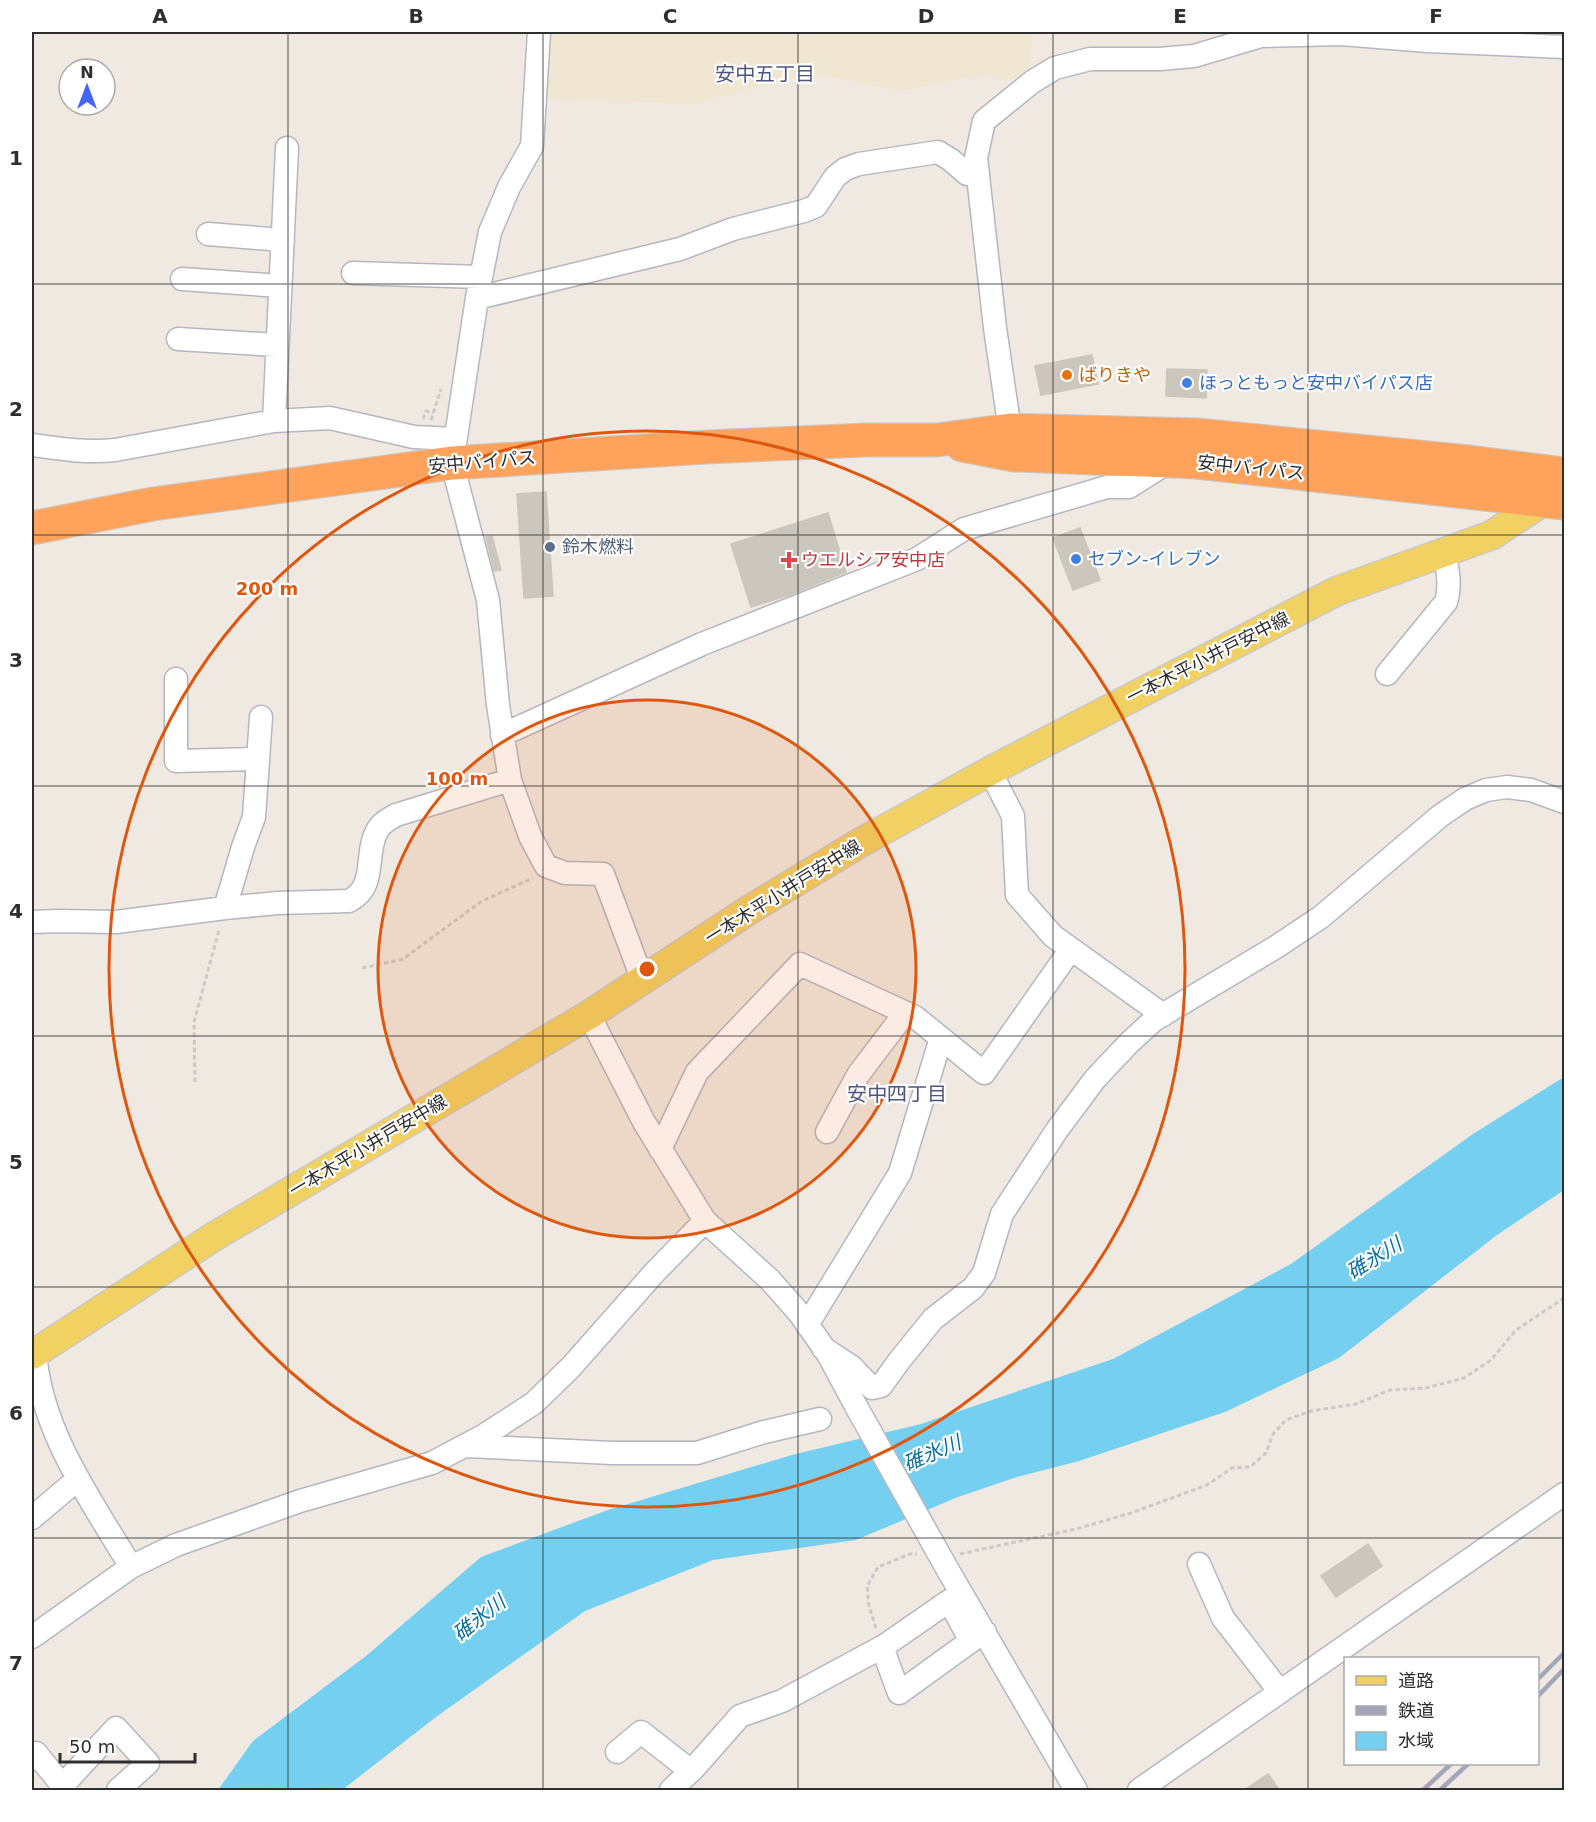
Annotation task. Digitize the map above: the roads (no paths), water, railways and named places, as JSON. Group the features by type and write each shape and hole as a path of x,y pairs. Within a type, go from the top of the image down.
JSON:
{"highway":[{"name":"安中バイパス","path":"32,528 153,504 453,451 707,447 866,440 1012,442 1197,435 1476,463 1560,491"},
{"name":"安中バイパス","path":"1012,442 1170,461 1560,491"}],"main road":[{"name":"一本木平小井戸安中線","path":"33,1344 590,1015 749,910 858,844 990,771 1337,591 1492,535 1560,491"}],"street":[{"path":"539,32 532,146 509,187 490,232 453,451 488,600 502,735 510,780 530,836 546,866 565,873 603,874 643,981"},
{"path":"1012,442 995,328 976,158 984,121 1032,82 1054,68 1090,59 1160,59 1194,56 1261,36 1341,34 1559,42"},
{"path":"273,421 287,148"},
{"path":"353,273 479,288 680,249 733,229 804,211 816,206 835,177 859,164 938,152 967,174 978,174"},
{"path":"208,234 283,240"},
{"path":"182,279 280,286"},
{"path":"178,339 277,345"},
{"path":"32,445 79,452 115,450 273,421 330,418 414,437 453,451"},
{"path":"502,735 702,644 917,559 964,529 1107,488 1129,487 1170,461"},
{"path":"1387,674 1446,602 1449,592 1444,553"},
{"path":"176,679 176,761 258,759"},
{"path":"225,908 254,817 261,717"},
{"path":"990,771 1013,816 1017,895 1053,936 1163,1015"},
{"path":"32,922 117,922 278,903 349,901 358,896 363,888 377,831 385,821 396,815 510,780"},
{"path":"823,1348 852,1367 872,1388 881,1386 933,1319 973,1288 984,1273 1002,1214 1057,1130 1095,1079 1154,1020 1276,947 1321,917 1440,816 1466,800 1486,790 1506,787 1531,790 1564,802"},
{"path":"660,1149 697,1072 800,964 915,1017 984,1073 1071,949"},
{"path":"827,1132 858,1075 906,1013"},
{"path":"590,1015 644,1122 705,1221 770,1280 823,1348 950,1563 978,1636"},
{"path":"807,1325 900,1173 941,1038"},
{"path":"32,1637 131,1567 176,1545 300,1501 432,1463 466,1446 534,1403 571,1367 648,1280 705,1221"},
{"path":"33,1344 37,1374 50,1421 78,1479 131,1567"},
{"path":"466,1446 612,1453 696,1453 764,1432 820,1419"},
{"path":"32,1518 78,1479"},
{"path":"1138,1791 1564,1494"},
{"path":"1199,1564 1223,1617 1280,1692"},
{"path":"671,1791 740,1716 782,1701 883,1646 949,1601 978,1636 1076,1791"},
{"path":"883,1646 899,1693 978,1636"},
{"path":"32,1760 36,1753 64,1788 116,1728 148,1763 118,1791"},
{"path":"617,1752 641,1732 691,1771"}],"water":[{"name":"碓氷川","path":"1564,1077 1564,1190 1497,1235 1339,1358 1225,1412 1079,1461 1017,1477 958,1497 856,1540 713,1560 585,1611 436,1717 342,1790 218,1790 253,1741 366,1656 481,1557 608,1510 792,1455 921,1424 1113,1359 1291,1264 1473,1134"}],"railway":[{"path":"1539,1678 1564,1653"},
{"path":"1539,1695 1564,1669"},
{"path":"1423,1790 1450,1765"},
{"path":"1440,1790 1467,1765"}],"place":[{"name":"ばりきや","path":"1067,375"},
{"name":"ほっともっと安中バイパス店","path":"1187,383"},
{"name":"鈴木燃料","path":"550,547"},
{"name":"セブン-イレブン","path":"1076,559"},
{"name":"ウエルシア安中店","path":"789,560"}],"district":[{"name":"安中五丁目","path":"765,74"},
{"name":"安中四丁目","path":"897,1094"}]}
